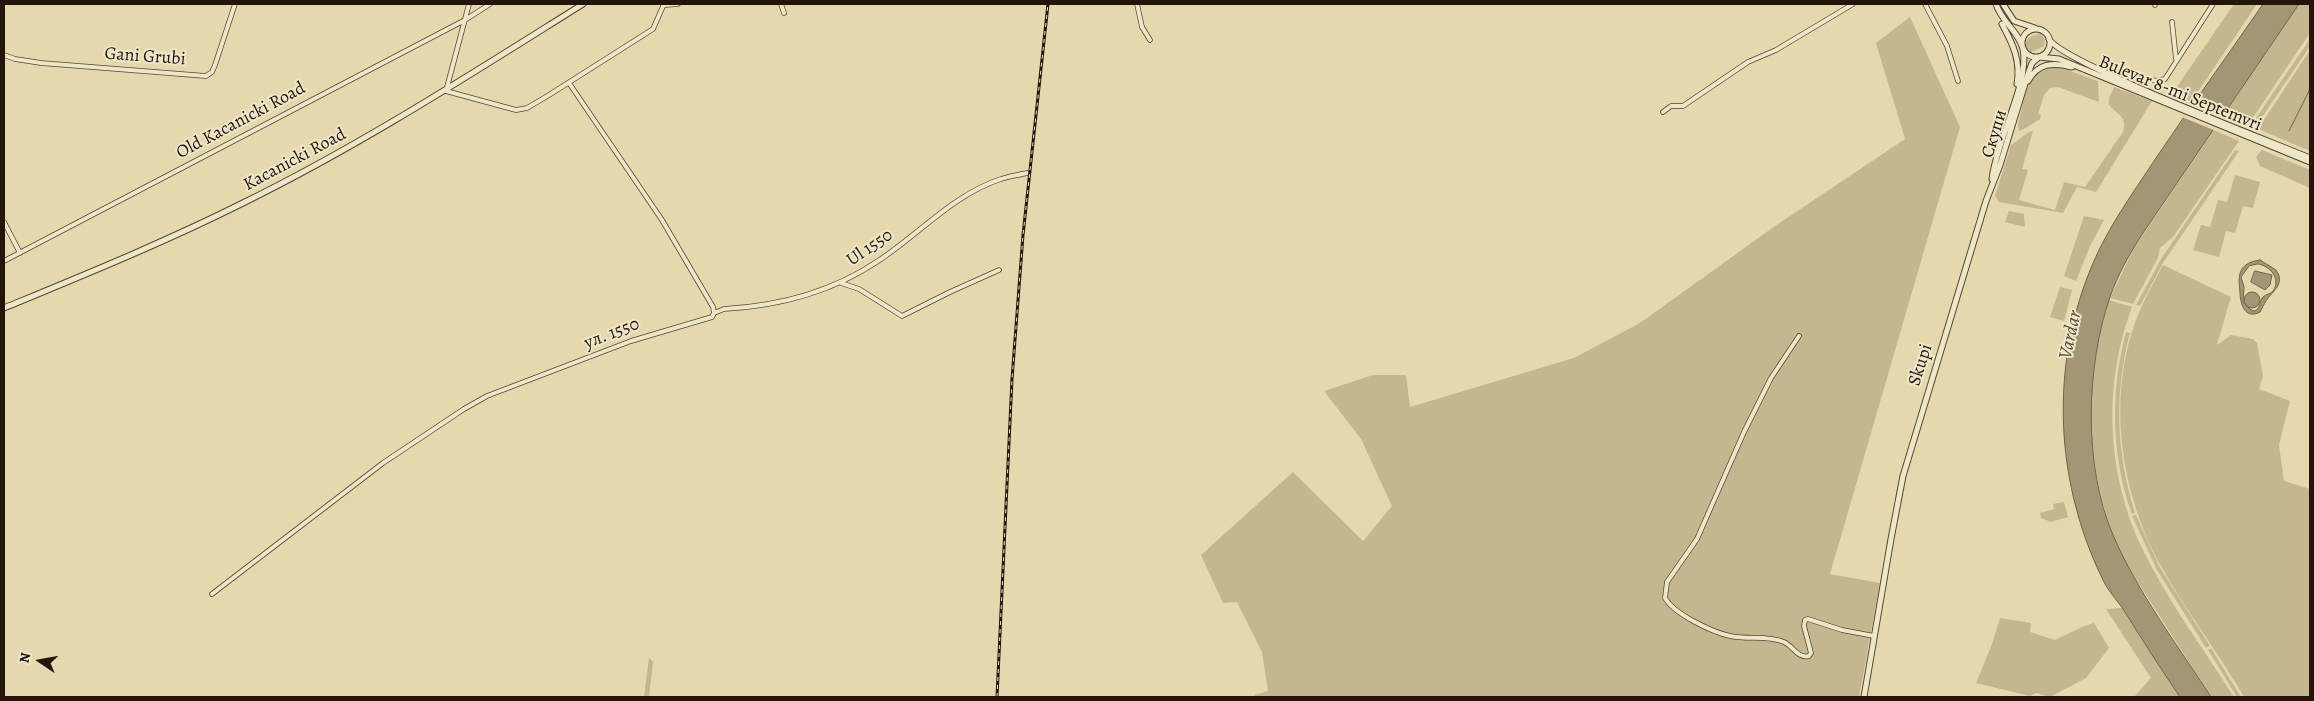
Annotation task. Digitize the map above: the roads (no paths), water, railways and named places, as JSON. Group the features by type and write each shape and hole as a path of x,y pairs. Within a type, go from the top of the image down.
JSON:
{"street":[{"name":"Gani Grubi","path":"4,56 40,63 206,76 216,66 235,4"},
{"path":"469,4 446,91 516,110 522,110 569,82 653,28 664,5 678,4"},
{"name":"Old Kacanicki Road","path":"4,261 465,20 490,4"},
{"name":"Kacanicki Road","path":"4,308 118,261 244,203 353,145 446,91 583,4"},
{"path":"781,4 784,13"},
{"path":"1137,4 1142,27 1150,40"},
{"path":"1663,112 1671,106 1683,106 1748,62 1776,50 1853,4"},
{"path":"1925,4 1947,46 1958,81"},
{"path":"2003,4 2014,22 2044,31 2049,39 2048,49 2030,66 2022,93"},
{"path":"2124,81 2126,75 2161,81 2165,79 2176,59 2213,4"},
{"path":"1997,7 2027,55 2039,56"},
{"path":"1997,7 2018,58 2018,75 2013,104"},
{"path":"2172,22 2176,59"},
{"path":"2022,46 2025,34 2036,29"},
{"name":"Bulevar 8-mi Septemvri","path":"2049,39 2060,50 2158,97"},
{"name":"Skupi","path":"1864,697 1903,476 1992,182 1997,153 2024,69 2022,46"},
{"name":"Bulevar 8-mi Septemvri","path":"2039,56 2055,58 2310,158"},
{"path":"2022,93 2033,73 2042,66 2056,64 2084,70"},
{"path":"569,82 662,220 714,313"},
{"name":"Скупи","path":"1992,182 1997,172 2022,93"},
{"name":"Bulevar 8-mi Septemvri","path":"2250,135 2310,162"},
{"name":"Ul 1550","path":"714,313 724,309 802,297 841,283 877,262 973,192 1001,179 1027,174"},
{"path":"4,222 20,253"},
{"path":"841,283 859,289 902,316 1000,270"},
{"name":"ул. 1550","path":"212,594 383,463 464,408 487,396 631,340 706,320 712,317 714,313"},
{"path":"1799,336 1771,378 1697,539 1667,582 1665,598 1676,611 1714,631 1730,636 1773,639 1792,646 1799,655 1805,657 1811,653 1804,626 1805,620 1808,619 1842,630 1874,636"}],"waterway":[{"path":"2289,131 2310,89"}],"railway":[{"path":"997,697 1012,379 1023,235 1048,4"}],"water label":[{"name":"Vardar","path":"2071,335"}]}
